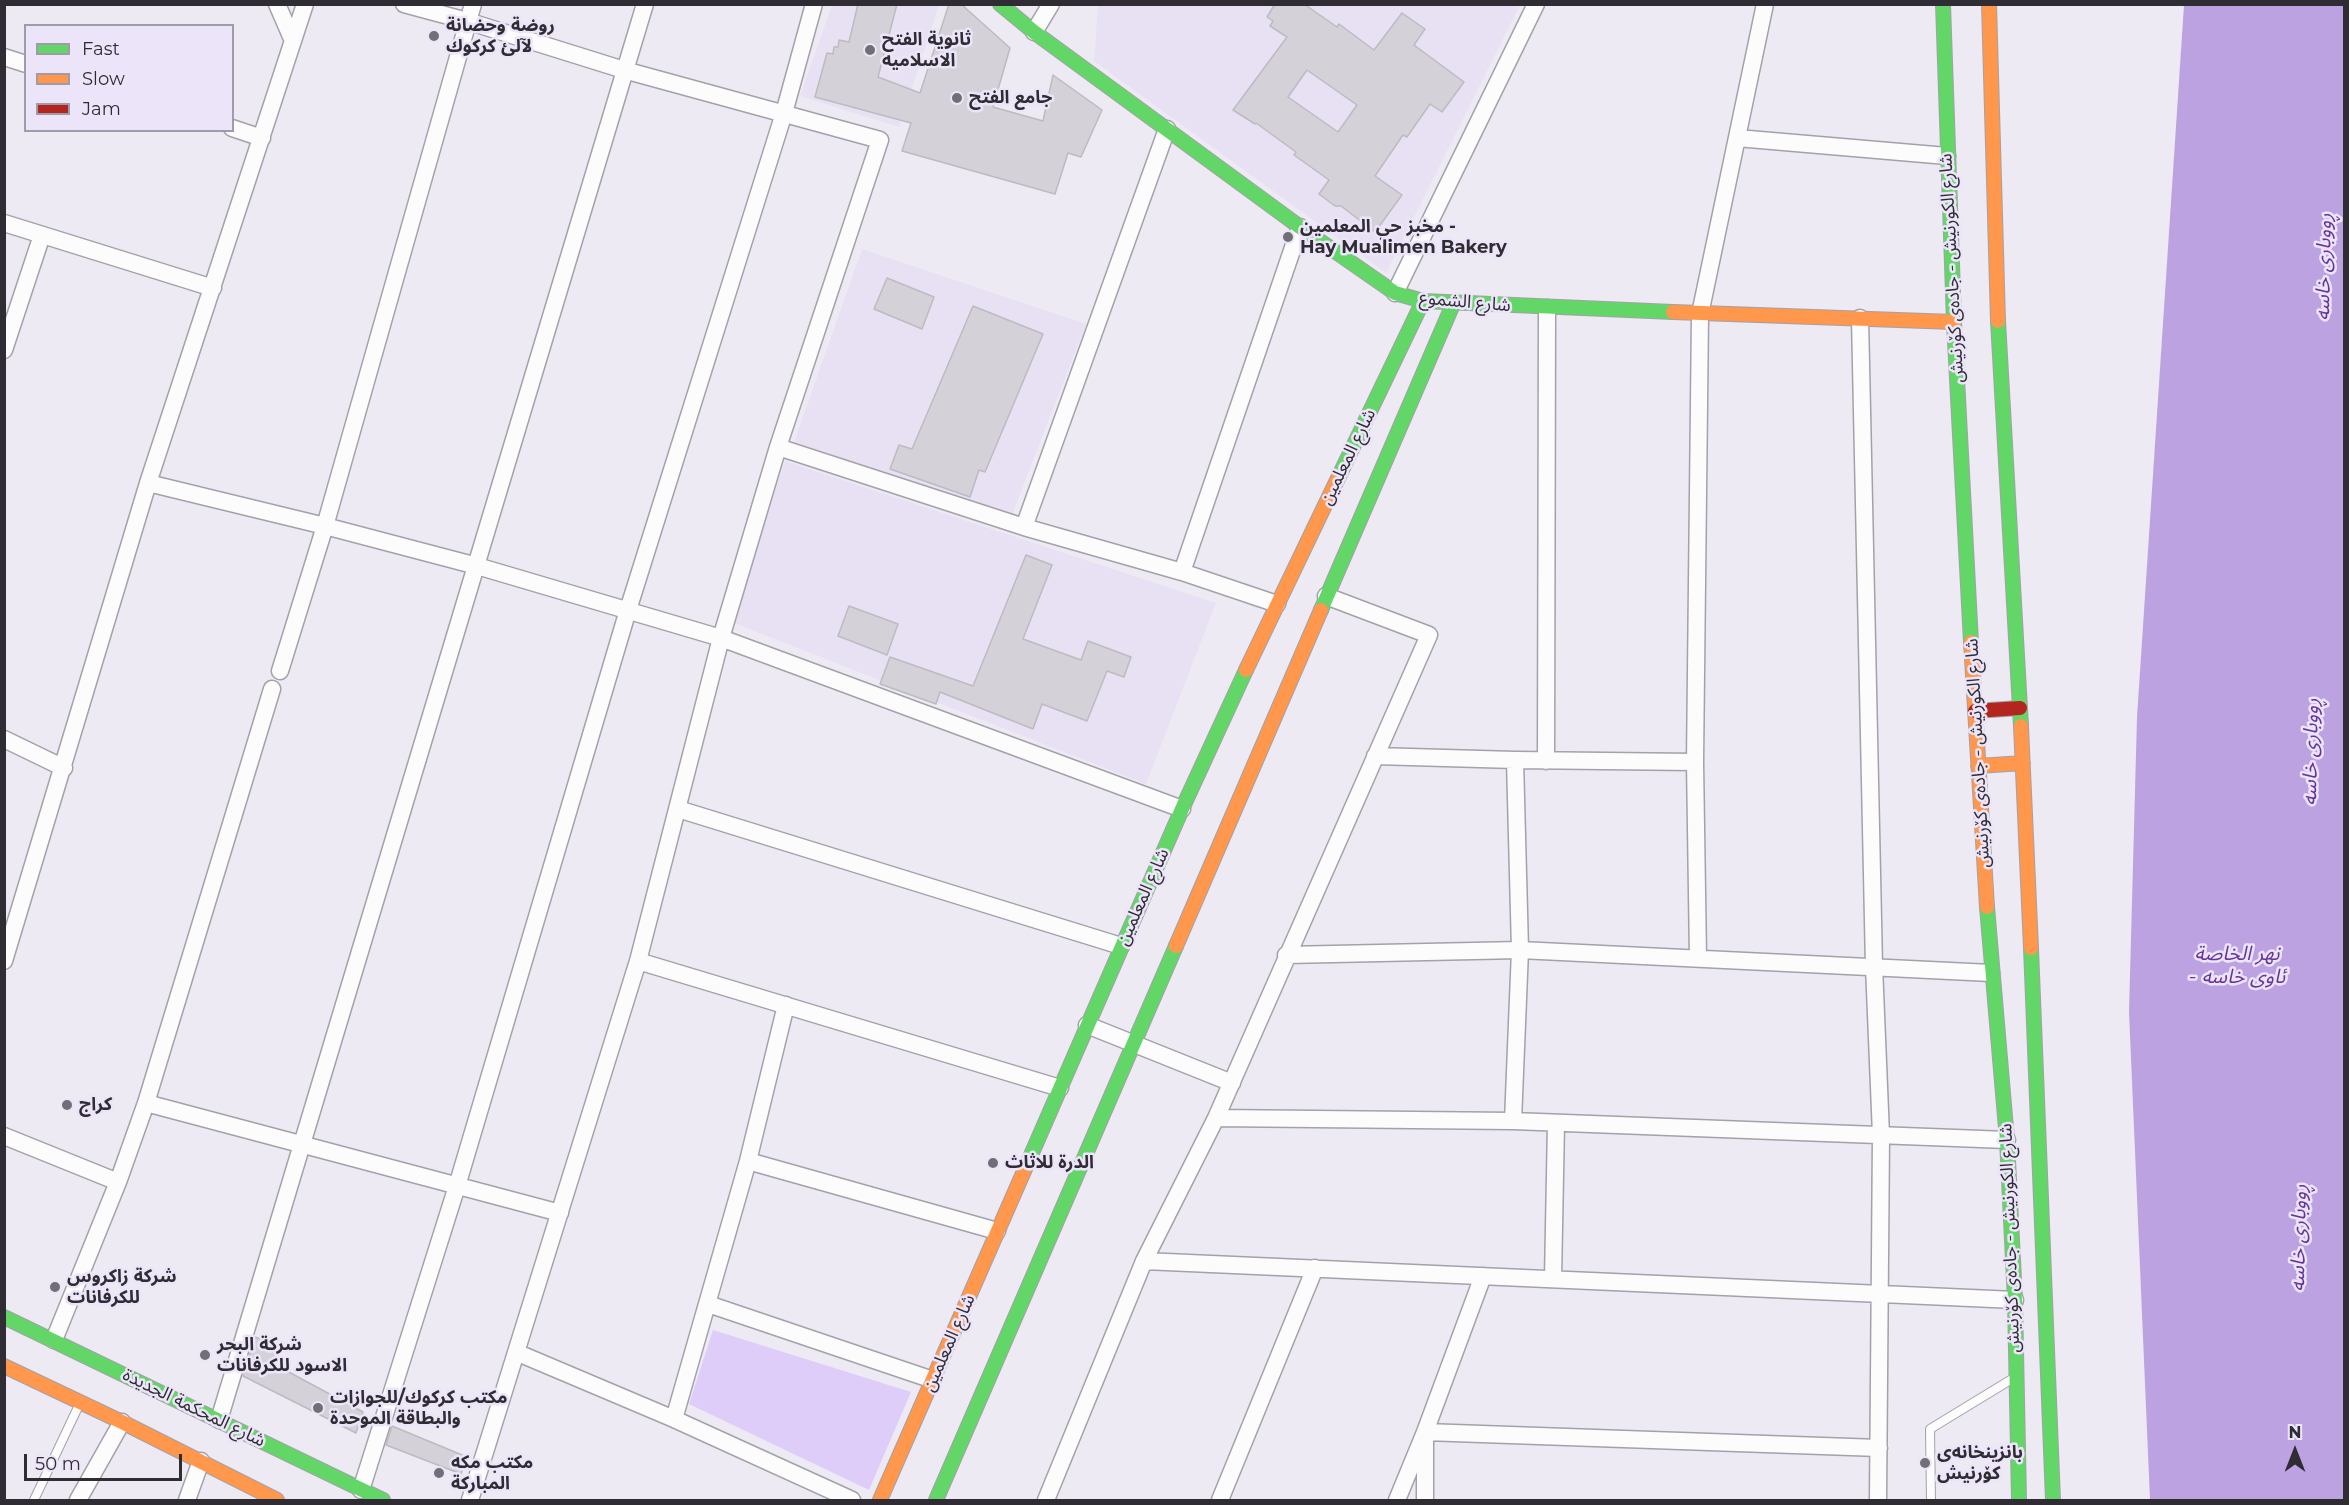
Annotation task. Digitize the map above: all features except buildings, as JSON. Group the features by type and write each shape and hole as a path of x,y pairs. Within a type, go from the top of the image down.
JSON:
{"main road":[{"name":"شارع الشموع","path":"1000,4 1034,32 1300,227 1395,293 1423,301 1547,308 1953,322"},
{"name":"شارع الكورنيش - جادەی کۆرنیش","path":"1943,4 1953,322 1978,766 1991,973 2007,1140 2015,1300 2019,1500"},
{"name":"شارع الكورنيش - جادەی کۆرنیش","path":"1989,4 1998,329 2023,763 2053,1500"},
{"name":"شارع المعلمين","path":"880,1500 1182,809 1277,604 1423,301"},
{"name":"شارع المعلمين","path":"936,1500 1454,302"},
{"path":"1975,711 2020,708"},
{"path":"1978,766 2023,763"},
{"name":"شارع المحكمة الجديدة","path":"4,1317 383,1500"},
{"path":"4,1366 277,1500"}],"street":[{"path":"277,4 293,41"},
{"path":"4,962 11,916 64,768 148,483 305,4"},
{"path":"405,4 624,70 880,140 778,447 721,638 638,961 518,1353 470,1500"},
{"path":"280,671 325,526 473,4"},
{"path":"219,1420 645,4"},
{"path":"361,1490 457,1186 628,610 784,113 814,4"},
{"path":"1034,32 1051,4"},
{"path":"1395,293 1536,4"},
{"path":"1698,958 1695,762 1700,314 1765,4"},
{"path":"4,57 24,62"},
{"path":"234,129 262,138"},
{"path":"1024,527 1167,129"},
{"path":"1737,138 1947,156"},
{"path":"4,223 213,288"},
{"path":"1182,572 1300,227"},
{"path":"4,350 42,235"},
{"path":"1546,761 1547,308"},
{"path":"1860,318 1874,966 1881,1135 1878,1500"},
{"path":"778,447 1024,527 1182,572 1277,604"},
{"path":"148,483 477,566 721,638 1182,809"},
{"path":"1046,1500 1144,1261 1216,1119 1429,635 1326,596"},
{"path":"54,1340 118,1182 146,1103 272,689"},
{"path":"4,740 64,768"},
{"path":"1375,756 1695,762"},
{"path":"1513,1121 1520,950 1515,760"},
{"path":"678,808 1121,946"},
{"path":"1286,956 1520,950 1991,973"},
{"path":"638,961 1060,1088"},
{"path":"674,1419 748,1161 786,1005"},
{"path":"1087,1025 1132,1045 1232,1083"},
{"path":"146,1103 560,1213"},
{"path":"1216,1119 1513,1121 2007,1140"},
{"path":"1553,1279 1556,1123"},
{"path":"4,1136 118,1182"},
{"path":"748,1161 997,1231"},
{"path":"1144,1261 2015,1300"},
{"path":"1220,1500 1315,1268"},
{"path":"1397,1500 1483,1276"},
{"path":"708,1305 933,1380"},
{"path":"518,1353 674,1419 852,1500"},
{"path":"78,1500 122,1422"},
{"path":"1425,1432 1879,1448"},
{"path":"1425,1432 1425,1500"},
{"path":"187,1500 201,1461"}],"lane":[{"path":"1931,1500 1930,1429 2015,1377"},
{"path":"34,1500 80,1402"}],"shaded area":[{"name":"ثانوية الفتح الاسلاميه","path":"832,5 939,5 899,127 800,96"},
{"path":"1098,5 1520,5 1386,273 1094,61"},
{"path":"862,249 1086,324 1012,515 794,442"},
{"path":"785,461 1216,603 1146,784 731,622"},
{"path":"713,1330 911,1392 869,1490 689,1404"}],"water":[{"name":"نهر الخاصة - ئاوی خاسە","path":"2184,5 2344,5 2344,1500 2150,1500 2129,1012 2137,717"}],"traffic: fast":[{"path":"1000,4 1034,32 1300,227 1395,293 1423,301 1673,312"},
{"path":"1943,4 1954,322 1971,642"},
{"path":"1339,476 1423,301"},
{"path":"1321,610 1454,302"},
{"path":"1998,321 2021,726"},
{"path":"1028,1162 1182,809 1246,670"},
{"path":"1987,907 2007,1140 2015,1300 2019,1500"},
{"path":"936,1500 1176,946"},
{"path":"2031,948 2053,1500"},
{"path":"4,1317 383,1500"}],"traffic: slow":[{"path":"1989,4 1998,321"},
{"path":"1673,312 1954,322"},
{"path":"1246,670 1339,476"},
{"path":"1176,946 1321,610"},
{"path":"1971,642 1987,907"},
{"path":"2021,726 2031,948"},
{"path":"1978,766 2023,763"},
{"path":"880,1500 1028,1162"},
{"path":"4,1366 277,1500"}],"traffic: jam":[{"path":"1975,711 2020,708"}],"place":[{"name":"روضة وحضانة لآلئ كركوك","path":"434,36"},
{"name":"ثانوية الفتح الاسلاميه","path":"870,50"},
{"name":"جامع الفتح","path":"957,98"},
{"name":"مخبز حي المعلمين - Hay Mualimen Bakery","path":"1288,237"},
{"name":"كراج","path":"67,1105"},
{"name":"الدرة للاثاث","path":"993,1163"},
{"name":"شركة زاكروس للكرفانات","path":"55,1287"},
{"name":"شركة البحر الاسود للكرفانات","path":"205,1355"},
{"name":"مكتب كركوك/للجوازات والبطاقة الموحدة","path":"318,1408"},
{"name":"بانزینخانەی کۆرنیش","path":"1925,1463"},
{"name":"مكتب مكه المباركة","path":"439,1473"}],"water label":[{"name":"ڕووباری خاسە","path":"2324,267"},
{"name":"ڕووباری خاسە","path":"2311,752"},
{"name":"ڕووباری خاسە","path":"2299,1238"}]}
